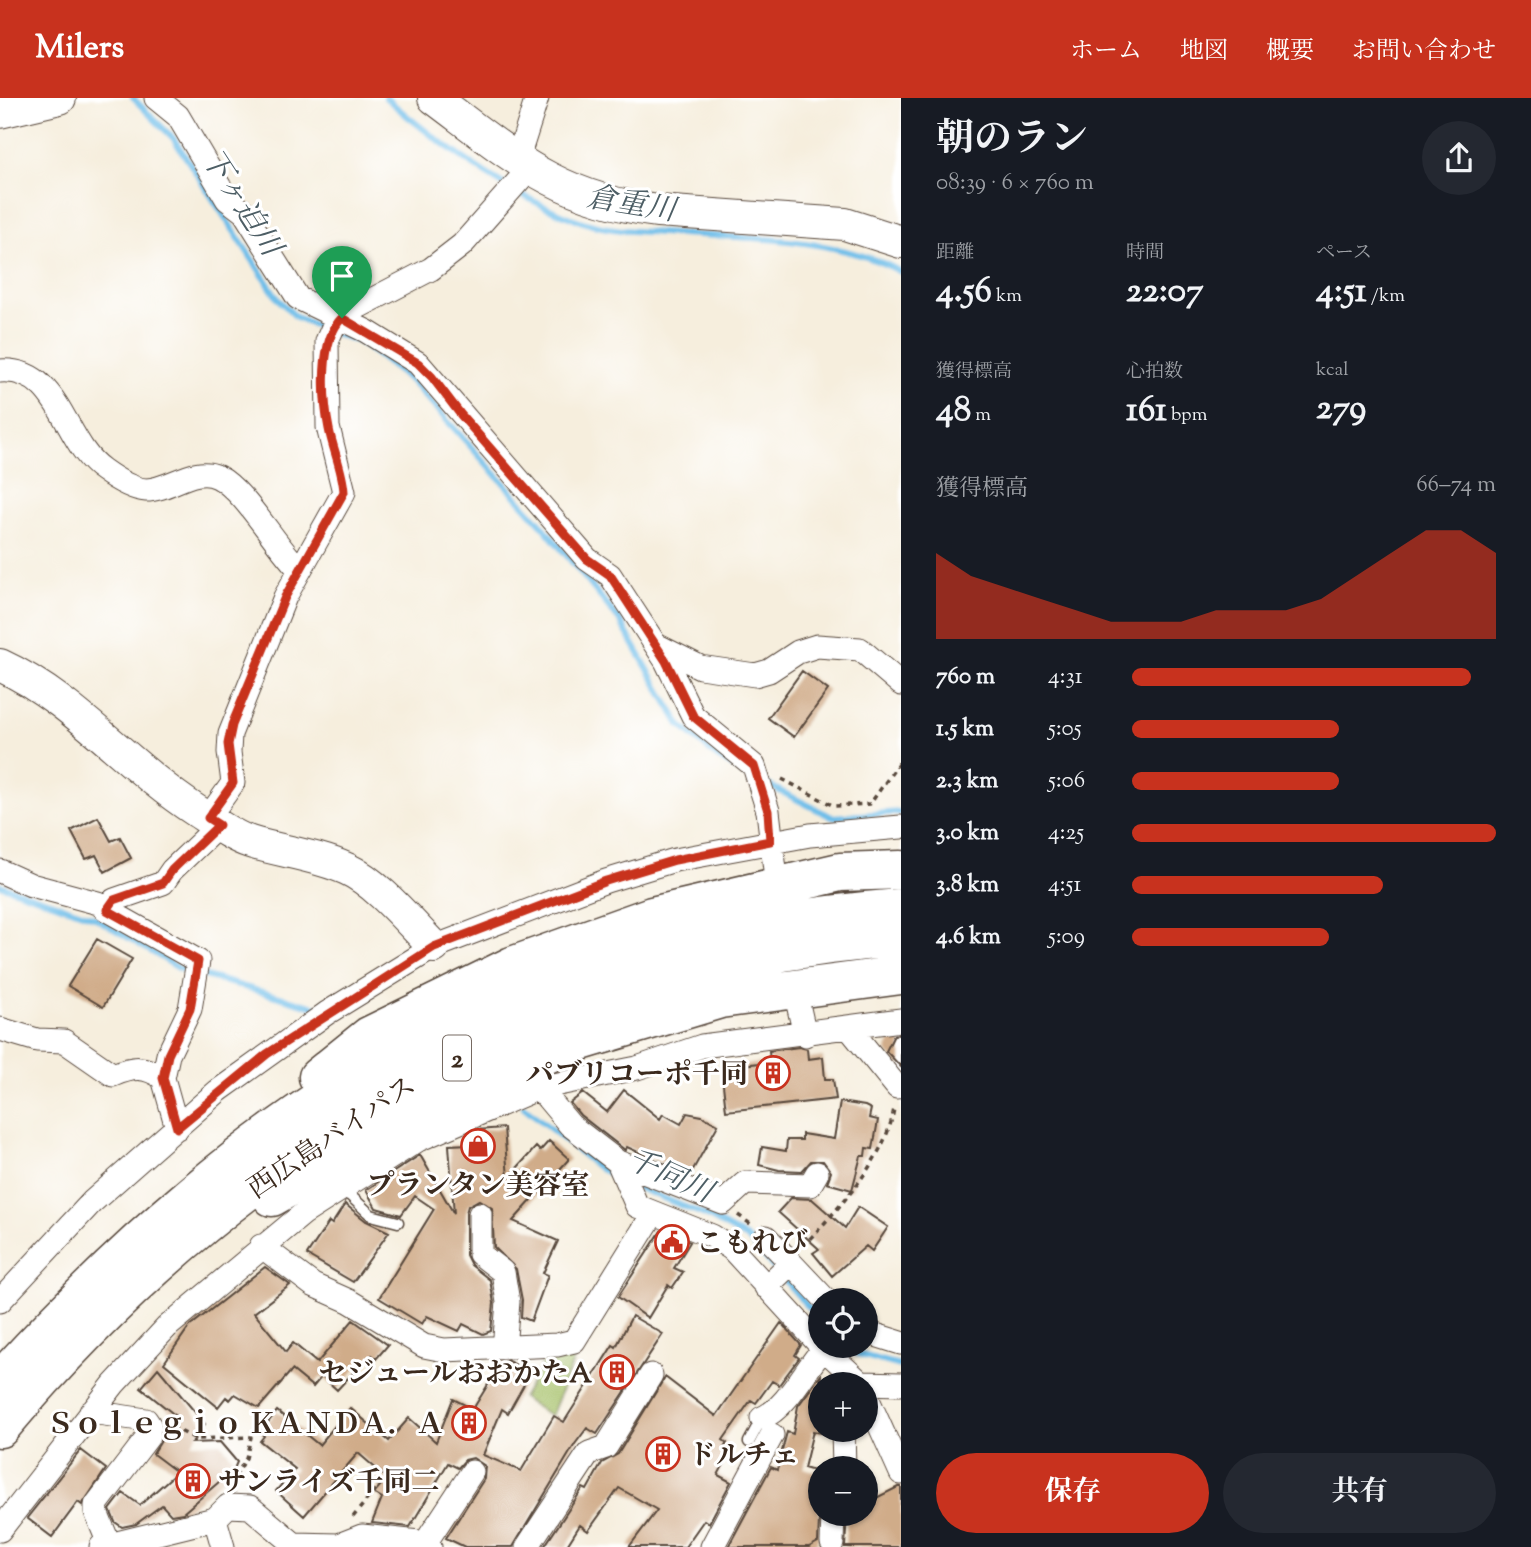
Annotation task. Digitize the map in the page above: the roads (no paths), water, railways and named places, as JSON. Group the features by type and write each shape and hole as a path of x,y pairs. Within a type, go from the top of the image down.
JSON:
{"highway":[{"name":"2","path":"176,1209 263,1121 369,1036 512,966 652,916 840,872 901,870"},
{"name":"西広島バイパス","path":"0,1381 63,1313 176,1209 262,1139 342,1085 415,1042 496,1005 586,972 695,941 797,920 901,908"},
{"name":"西広島バイパス","path":"0,1428 87,1332 226,1208 295,1154 361,1110 439,1067 508,1034 593,1001 698,971 804,950 901,938"},
{"name":"2","path":"87,1332 184,1270 270,1198 413,1117 564,1046 720,999 901,975"}],"street":[{"path":"0,111 60,98"},
{"path":"156,98 178,116 227,199 244,212 298,298 334,328 418,363 587,559 610,575 654,643 693,716 754,766 771,784 770,841 775,870"},
{"path":"434,98 518,176 632,208 845,223 901,242"},
{"path":"334,328 431,269 462,245 518,176 537,98"},
{"path":"107,910 114,900 163,883 214,821 233,783 228,744 232,725 299,569 344,492 328,427 334,328"},
{"path":"0,371 18,372 42,385 94,462 135,488 160,488 203,474 215,475 225,481 245,500 273,541 299,569"},
{"path":"654,643 674,656 700,667 755,675 769,671 798,652 817,646 860,649 901,684"},
{"path":"0,665 33,680 214,821 248,841 311,855 350,870 392,904 434,947"},
{"path":"0,1301 92,1202 267,1054 434,947 606,881 675,860 770,841 901,827"},
{"path":"0,871 32,885 98,903 198,961 190,1009 168,1055 163,1078 177,1128"},
{"path":"798,1004 805,1035"},
{"path":"0,1530 91,1412 167,1327 261,1246 342,1188 418,1140 539,1088 637,1068 702,1046 805,1035 901,1020"},
{"path":"849,1028 897,1087"},
{"path":"0,1029 29,1038 64,1041 113,1075 135,1067 146,1068 163,1078"},
{"path":"539,1088 570,1125 619,1166 723,1203 746,1183 810,1185 817,1173"},
{"path":"619,1166 638,1206 712,1236 732,1249 782,1272 808,1289"},
{"path":"480,1214 480,1254 503,1272 507,1292 504,1348"},
{"path":"261,1246 313,1286 349,1301 424,1346 444,1350 557,1345 575,1341 653,1214"},
{"path":"766,1237 808,1321"},
{"path":"878,1336 901,1343"},
{"path":"712,1547 767,1427 814,1358"},
{"path":"834,1358 849,1372"},
{"path":"527,1547 589,1453 606,1447 651,1375"},
{"path":"878,1384 901,1384"},
{"path":"91,1412 146,1420 150,1426 148,1437 96,1505 105,1546 144,1541 220,1514 250,1507 294,1544 362,1536 427,1546 472,1472"},
{"path":"878,1432 901,1473"},
{"path":"220,1514 223,1547"},
{"path":"832,1543 833,1526"}],"lane":[{"path":"342,1188 371,1215 398,1222"},
{"path":"749,1442 767,1427"}],"waterway":[{"name":"下ヶ迫川","path":"133,98 174,139 278,299 296,317 326,330"},
{"name":"倉重川","path":"386,98 431,135 484,172 540,204 593,225 618,230 784,240 846,251 901,272"},
{"name":"下ヶ迫川","path":"336,334 360,342 411,381 541,524 620,621 680,725 717,757 750,777"},
{"name":"下ヶ迫川","path":"766,784 832,817 901,812"},
{"name":"千同川","path":"0,885 94,917 180,969 191,972"},
{"name":"千同川","path":"202,975 322,1009"},
{"name":"千同川","path":"524,1107 600,1169 617,1177"},
{"name":"千同川","path":"636,1187 705,1215 748,1239 808,1306"},
{"name":"千同川","path":"872,1358 901,1366"}],"place":[{"name":"パブリコーポ千同","path":"773,1073"},
{"name":"プランタン美容室","path":"478,1146"},
{"name":"こもれび","path":"672,1242"},
{"name":"セジュールおおかたA","path":"617,1372"},
{"name":"Ｓｏｌｅｇｉｏ ＫＡＮＤＡ．Ａ","path":"469,1423"},
{"name":"ドルチェ","path":"663,1454"},
{"name":"サンライズ千同二","path":"193,1481"}]}
